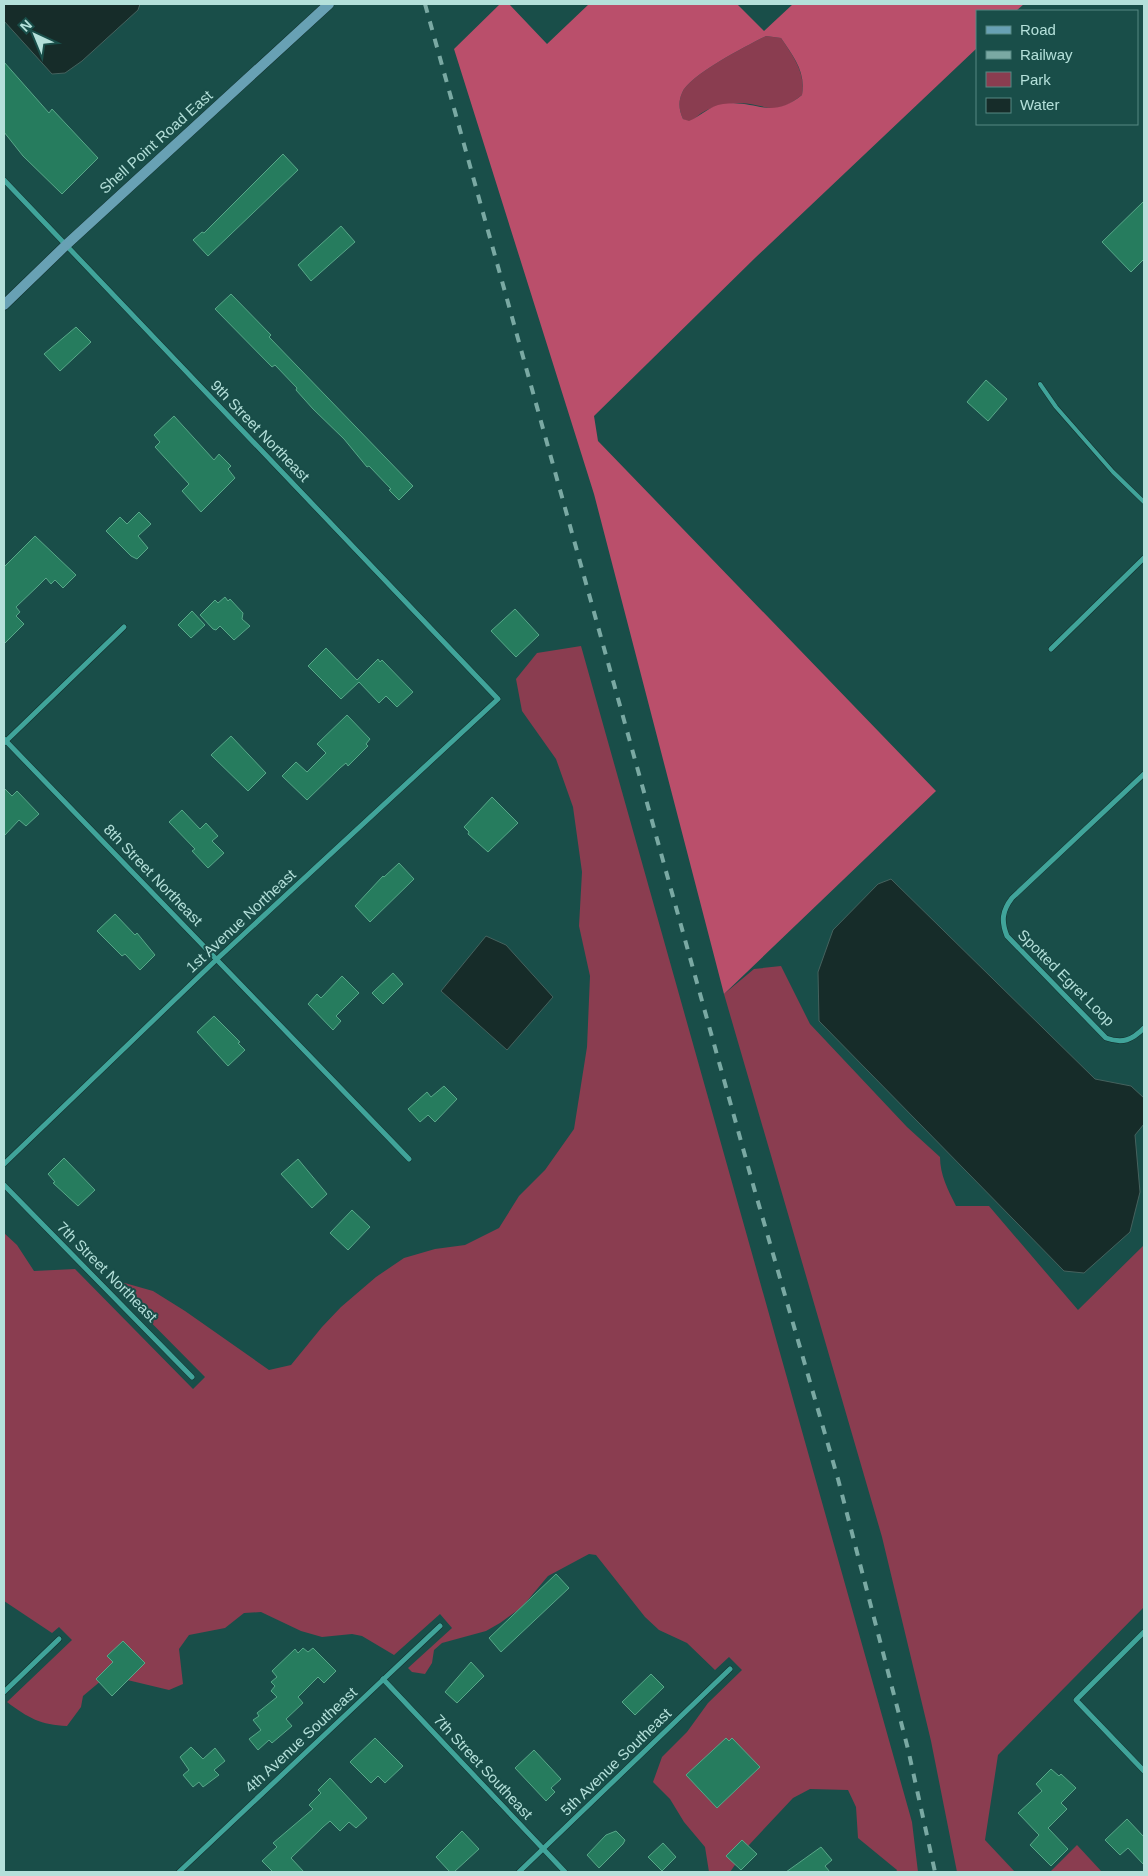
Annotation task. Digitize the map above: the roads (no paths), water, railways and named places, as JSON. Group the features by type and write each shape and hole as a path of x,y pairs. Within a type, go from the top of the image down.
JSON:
{"street":[{"name":"Shell Point Road East","path":"4,305 66,245 329,4"},
{"name":"9th Street Northeast","path":"4,180 498,699"},
{"path":"1051,649 1144,558"},
{"path":"5,741 124,627"},
{"name":"1st Avenue Northeast","path":"4,1164 217,959 498,699"},
{"name":"8th Street Northeast","path":"5,741 408,1159"},
{"name":"Spotted Egret Loop","path":"1144,774 1012,898 1004,909 1002,925 1007,936 1106,1038 1118,1042 1133,1039 1144,1028"},
{"name":"7th Street Northeast","path":"4,1185 192,1377"},
{"name":"4th Avenue Southeast","path":"179,1872 440,1626"},
{"path":"1144,1632 1076,1700 1144,1771"},
{"path":"4,1692 59,1639"},
{"name":"5th Avenue Southeast","path":"519,1872 730,1669"},
{"name":"7th Street Southeast","path":"383,1679 566,1872"}],"lane":[{"path":"1040,384 1056,407 1113,472 1144,502"}],"water":[{"path":"4,4 140,4 138,10 82,61 65,73 52,74 4,21"},
{"path":"891,879 1095,1079 1131,1086 1144,1098 1144,1124 1135,1135 1140,1192 1130,1232 1084,1273 1064,1271 819,1021 818,972 833,930 878,884"},
{"path":"486,936 506,945 553,997 507,1050 441,991"}],"railway":[{"path":"425,4 754,1188 838,1479 908,1749 935,1872"}]}
